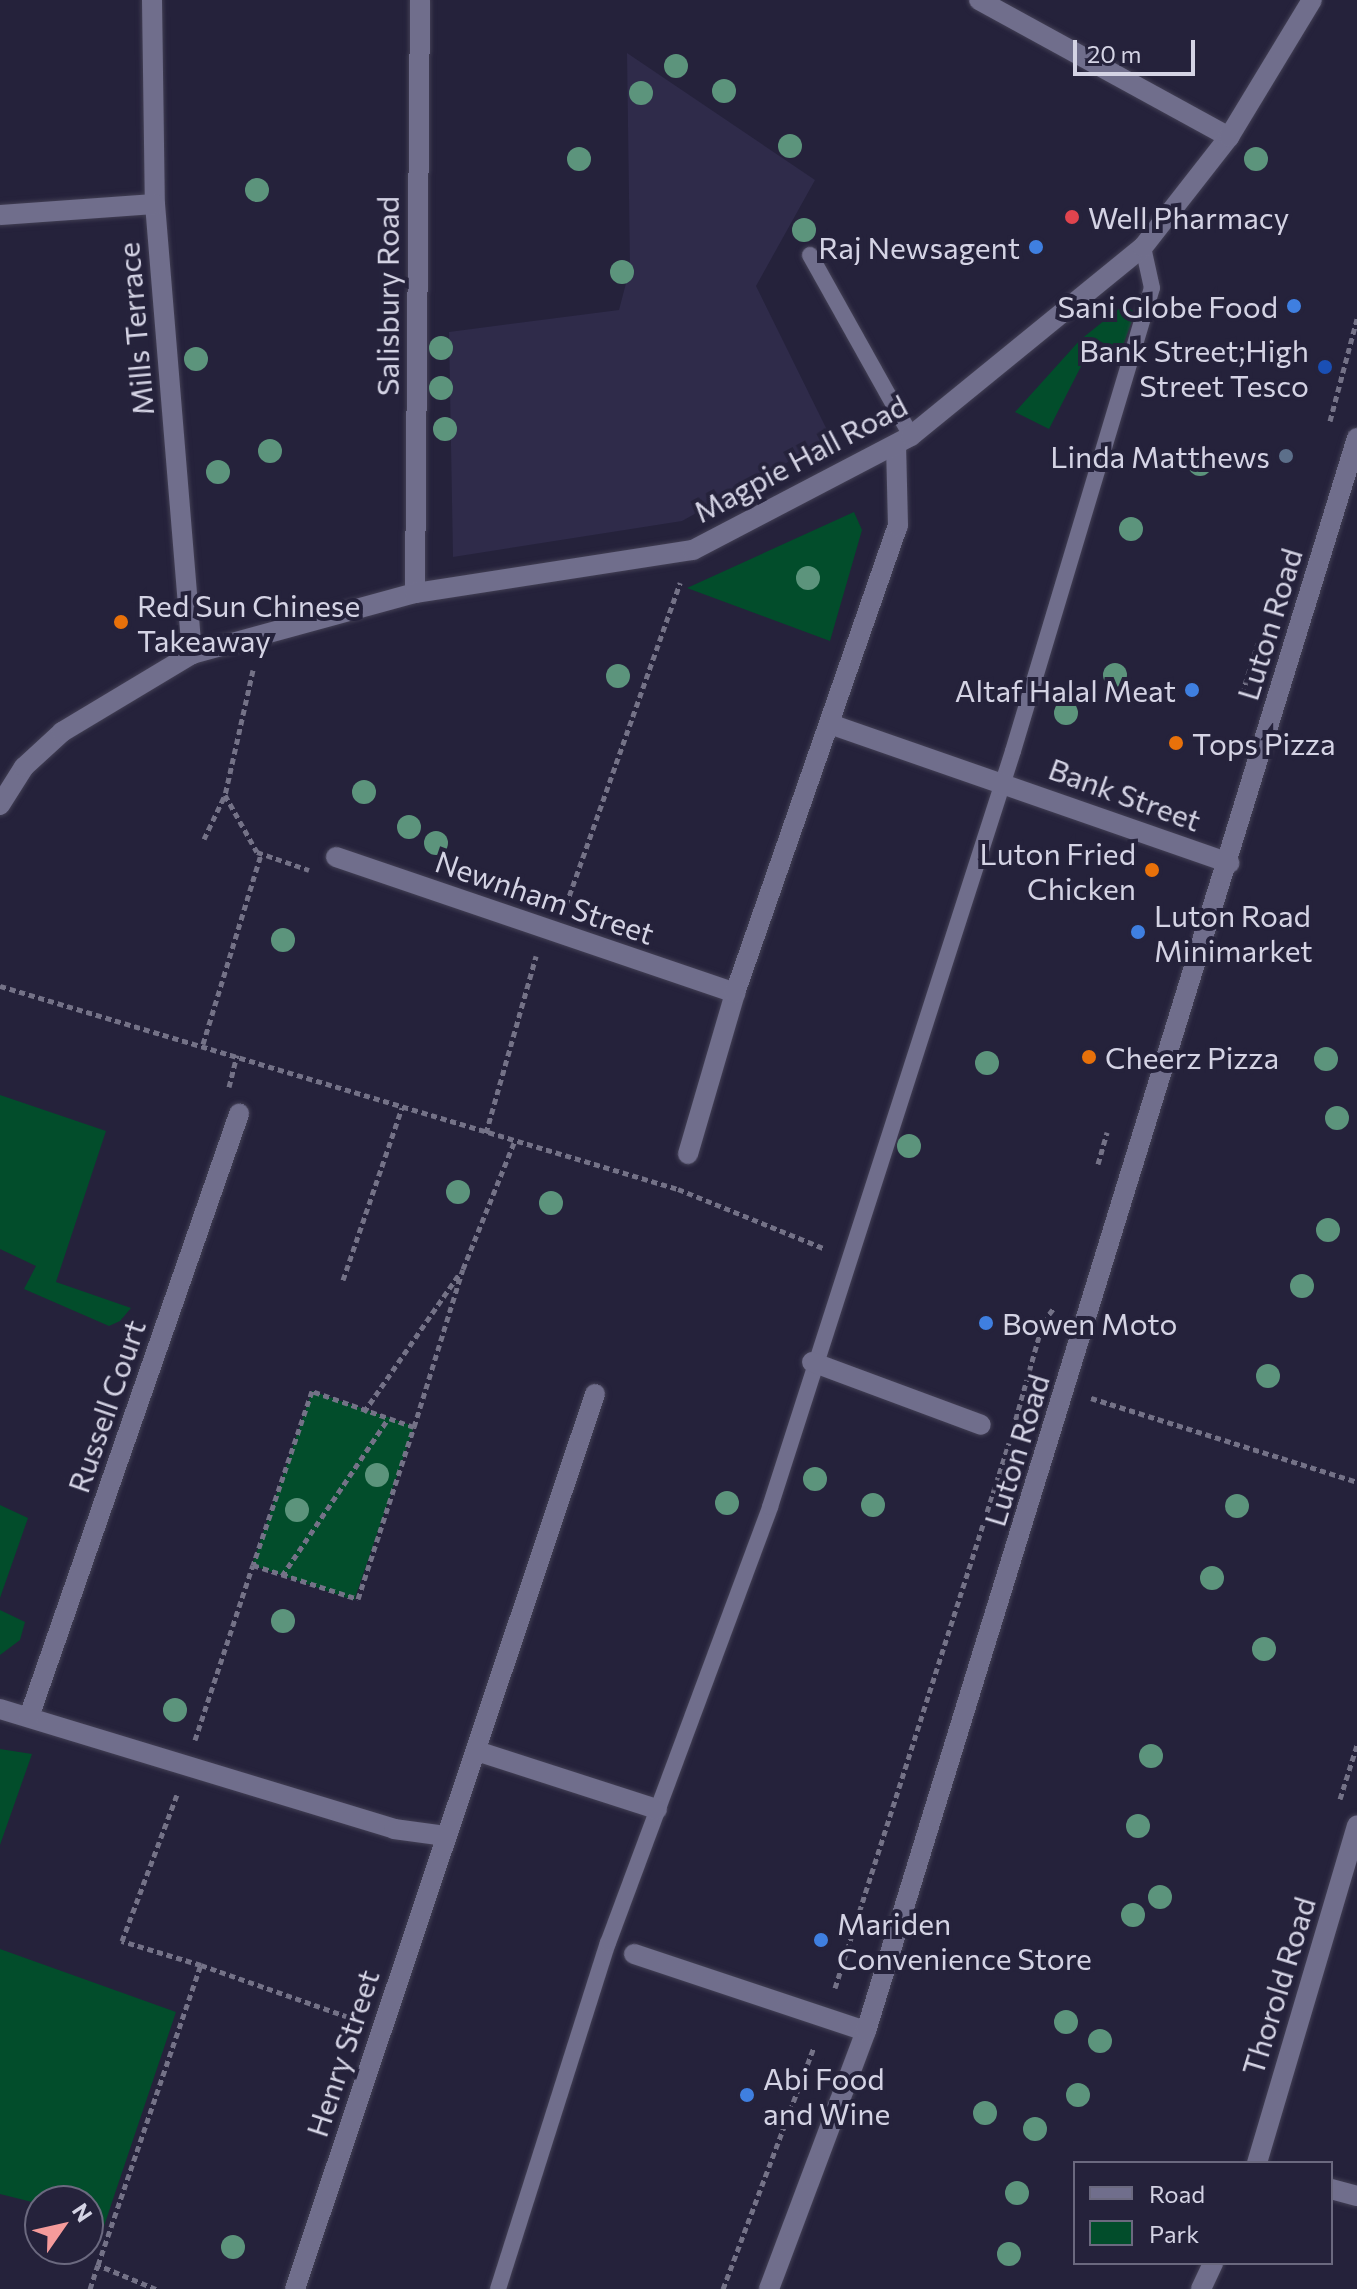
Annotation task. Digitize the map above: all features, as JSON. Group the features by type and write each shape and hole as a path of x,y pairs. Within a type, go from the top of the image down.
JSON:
{"street":[{"name":"Mills Terrace","path":"152,0 155,204 192,654"},
{"name":"Salisbury Road","path":"415,593 420,0"},
{"path":"979,0 1229,137"},
{"name":"Magpie Hall Road","path":"0,805 24,767 62,732 192,654 415,593 693,550 904,441 1143,247 1229,137 1312,0"},
{"path":"0,215 155,204"},
{"name":"Luton Road","path":"769,2289 866,2031 1229,863 1357,438"},
{"path":"688,1154 735,993 898,526 904,441"},
{"path":"830,724 1001,781"},
{"name":"Bank Street","path":"1001,781 1229,863"},
{"name":"Newnham Street","path":"336,857 735,993"},
{"name":"Russell Court","path":"29,1717 239,1114"},
{"path":"812,1362 981,1425"},
{"name":"Henry Street","path":"295,2289 446,1836 480,1752 595,1394"},
{"path":"0,1709 394,1829 446,1836"},
{"path":"480,1752 657,1809"},
{"name":"Thorold Road","path":"1258,2161 1357,1826"},
{"path":"634,1954 866,2031"},
{"path":"1333,2190 1357,2196"},
{"path":"1201,2289 1212,2265"}],"lane":[{"path":"498,2289 657,1809 770,1507 812,1362 1001,781 1152,288 1143,247"},
{"path":"810,255 904,441"}],"path":[{"path":"1325,439 1357,319"},
{"path":"486,1133 551,931 693,550"},
{"path":"204,839 225,795 262,634"},
{"path":"1239,705 1260,636"},
{"path":"225,795 261,854 306,871 336,857"},
{"path":"203,1044 261,854"},
{"path":"0,986 174,1043 203,1044 402,1108 678,1189 847,1258"},
{"path":"343,1280 402,1108"},
{"path":"1096,1173 1109,1127"},
{"path":"253,1565 358,1599 463,1269 515,1140"},
{"path":"364,1412 463,1269"},
{"path":"723,2289 826,2018 904,1791 1025,1377 1059,1300"},
{"path":"381,2028 201,1965 122,1941 187,1765 312,1391 364,1412 414,1427"},
{"path":"1101,1402 1357,1482"},
{"path":"282,1576 388,1419"},
{"path":"104,2248 201,1965"},
{"path":"90,2289 98,2265 156,2289"}],"shaded area":[{"path":"627,53 815,180 756,286 831,438 682,521 453,557 449,332 619,310 630,268"}],"green space":[{"path":"1125,304 1135,313 1121,351 1095,339 1049,429 1015,412 1080,340"},
{"path":"854,512 862,530 830,641 687,588"},
{"path":"0,1095 106,1131 56,1282 131,1308 120,1321 109,1326 24,1289 36,1266 0,1249"},
{"path":"312,1391 414,1426 354,1600 252,1565"},
{"path":"0,1505 28,1518 0,1598"},
{"path":"0,1610 25,1622 20,1640 0,1655"},
{"path":"0,1749 32,1754 0,1845"},
{"path":"0,1949 176,2012 104,2226 104,2185 24,2185 24,2200 0,2194"}],"place":[{"name":"Well Pharmacy","path":"1072,217"},
{"name":"Raj Newsagent","path":"1036,247"},
{"name":"Sani Globe Food","path":"1294,306"},
{"name":"Bank Street;High Street Tesco","path":"1325,367"},
{"name":"Linda Matthews","path":"1286,456"},
{"name":"Red Sun Chinese Takeaway","path":"121,622"},
{"name":"Altaf Halal Meat","path":"1192,690"},
{"name":"Tops Pizza","path":"1176,743"},
{"name":"Luton Fried Chicken","path":"1152,870"},
{"name":"Luton Road Minimarket","path":"1138,932"},
{"name":"Cheerz Pizza","path":"1089,1057"},
{"name":"Bowen Moto","path":"986,1323"},
{"name":"Mariden Convenience Store","path":"821,1940"},
{"name":"Abi Food and Wine","path":"747,2095"}]}
